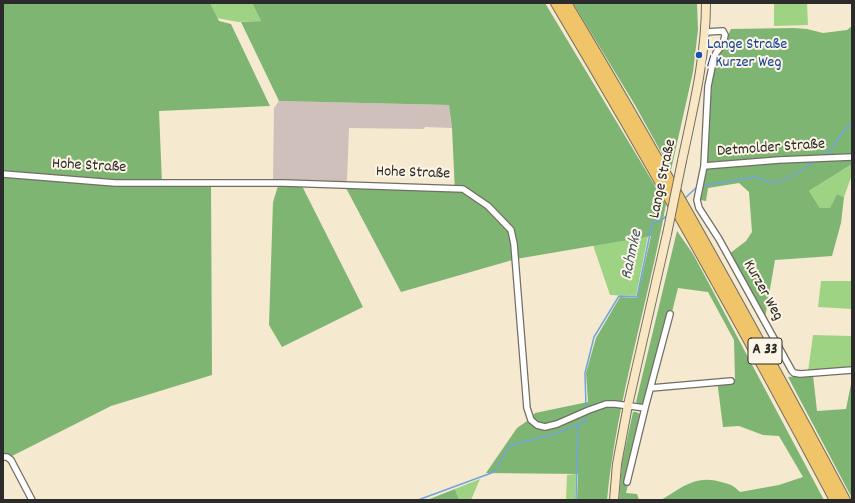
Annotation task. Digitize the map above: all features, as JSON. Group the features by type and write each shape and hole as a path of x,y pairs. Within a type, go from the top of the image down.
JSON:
{"highway":[{"name":"A 33","path":"556,3 757,336 845,500"},
{"name":"A 33","path":"566,3 629,108 760,360 835,500"}],"street":[{"name":"Lange Straße","path":"614,500 617,464 628,405 701,74 706,32 706,3"},
{"name":"Detmolder Straße","path":"706,32 723,31 725,34 723,44 716,53 712,62 708,86 704,166 802,158 852,157"},
{"name":"Kurzer Weg","path":"704,166 697,200 699,208 719,240 792,371 800,374 852,370"},
{"name":"Hohe Straße","path":"3,174 115,183 284,183 463,189 488,206 511,230 514,244 529,418 537,425 546,427 606,404 628,405"},
{"path":"627,482 670,314"},
{"path":"651,388 731,381"},
{"path":"628,405 645,408"},
{"path":"3,457 7,457 11,460 32,500"}],"shaded area":[{"path":"279,101 449,105 452,128 349,128 347,180 344,184 287,182 273,179 274,108"}],"green space":[{"path":"3,3 210,3 219,21 231,24 270,106 159,111 162,183 211,184 212,375 111,406 10,457 3,451"},
{"path":"210,3 252,3 261,21 238,22 217,18"},
{"path":"252,3 545,3 666,204 659,241 625,388 607,500 577,500 578,474 486,473 517,428 530,419 535,413 588,402 586,373 596,338 620,297 637,298 651,236 516,259 401,292 346,188 455,192 452,128 449,105 279,101 241,22 261,21"},
{"path":"573,3 697,3 698,30 693,72 671,170 635,105"},
{"path":"774,3 807,3 808,25 774,26"},
{"path":"852,26 852,164 809,191 820,208 830,208 837,194 844,197 841,223 832,256 775,260 765,318 729,254 746,241 752,232 749,192 739,183 708,188 706,201 700,200 707,158 713,65 731,29 794,28 807,29 823,33 847,30"},
{"path":"852,164 852,175 844,197 837,194 830,209 820,208 809,191"},
{"path":"278,186 302,186 363,307 282,347 269,325 273,202"},
{"path":"677,231 693,254 824,500 661,500 682,487 696,481 712,480 729,484 740,492 779,485 803,477 779,436 763,435 739,426 723,427 717,380 735,379 734,340 708,292 678,288 672,312 668,312 643,404 639,405 636,402"},
{"path":"648,236 636,296 610,295 593,245"},
{"path":"821,281 852,281 852,309 818,307"},
{"path":"813,335 852,336 852,368 808,372"},
{"path":"813,375 817,411 846,409 852,379 852,498 788,377"},
{"path":"633,412 640,414 623,484 628,485 626,493 637,494 639,500 619,500 622,463"},
{"path":"576,474 575,500 566,500 567,475"},
{"path":"480,479 471,500 459,500 455,489"},
{"path":"455,489 459,500 427,500"}],"waterway":[{"name":"Rahmke","path":"822,156 828,153 852,122"},
{"name":"Rahmke","path":"701,186 755,177 768,182 781,181 787,179 815,161"},
{"name":"Rahmke","path":"684,199 697,187"},
{"name":"Rahmke","path":"586,409 585,373 594,337 619,296 637,297 652,224 663,219 668,214"},
{"name":"Rahmke","path":"576,500 578,425 585,421 586,413"},
{"path":"418,500 494,472 509,446 554,434 577,425"}],"place":[{"name":"Lange Straße / Kurzer Weg","path":"699,55"}]}
